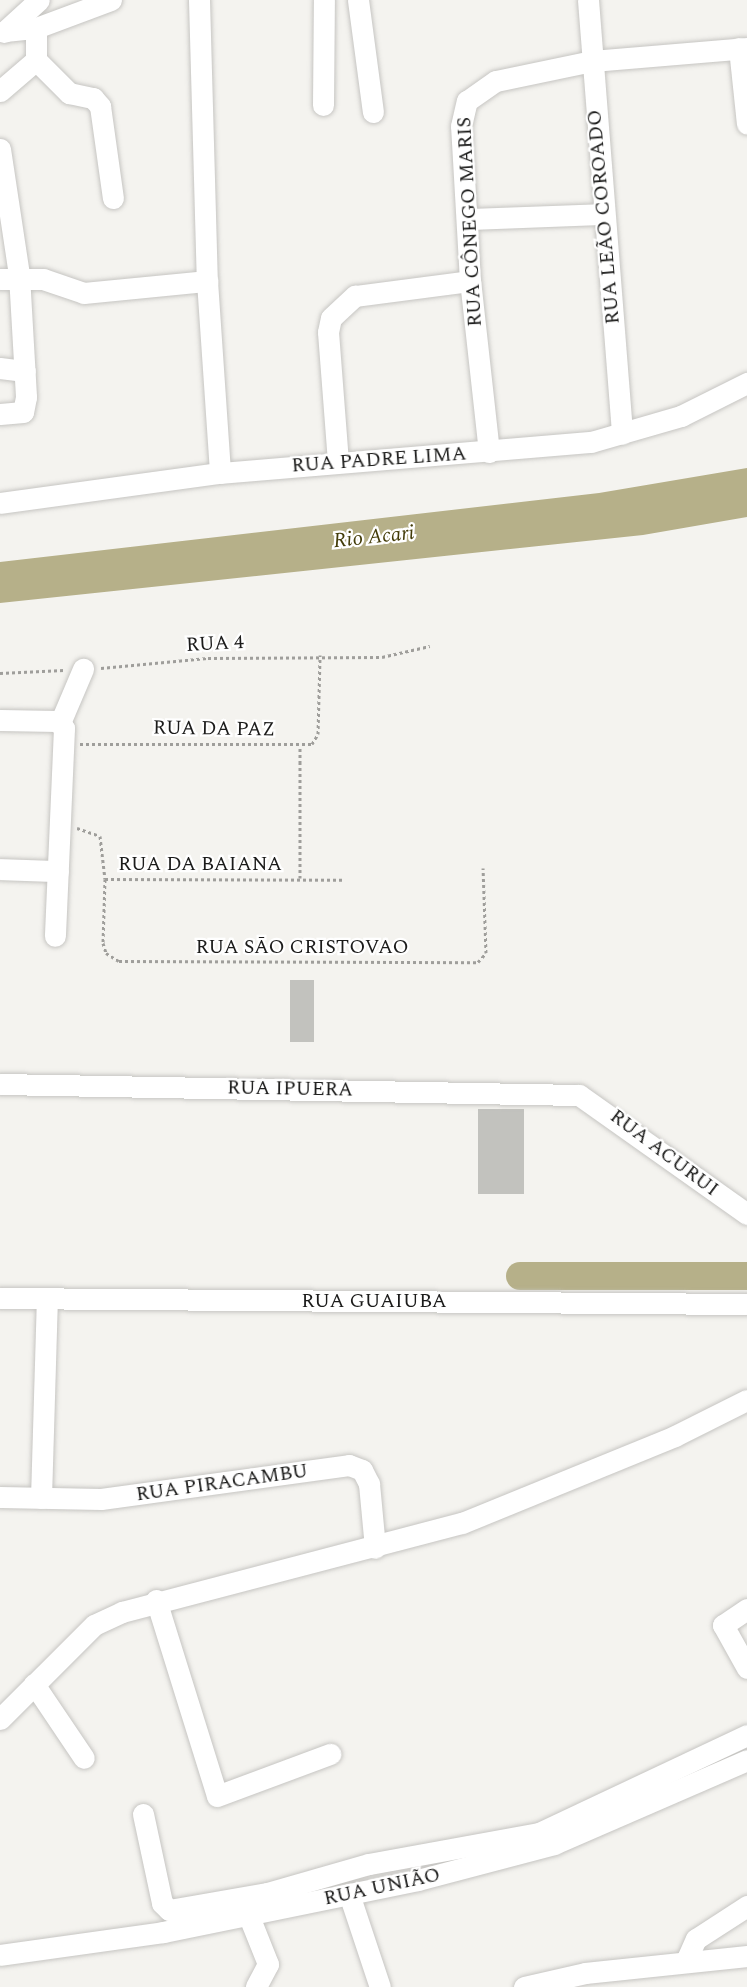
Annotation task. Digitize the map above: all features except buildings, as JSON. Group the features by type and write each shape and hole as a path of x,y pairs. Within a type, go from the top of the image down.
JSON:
{"street":[{"path":"2,33 34,14 111,0"},
{"path":"199,0 207,281 220,473"},
{"path":"323,105 324,0"},
{"path":"358,0 373,111"},
{"name":"RUA LEÃO COROADO","path":"588,0 622,434"},
{"path":"34,14 36,60 69,93 93,98 100,106 113,198"},
{"path":"743,48 747,124"},
{"name":"RUA CÔNEGO MARIS","path":"489,452 470,281 461,126 467,100 496,81 592,61 743,48"},
{"path":"0,91 36,60"},
{"path":"0,149 9,277 25,371 23,412 0,414"},
{"path":"467,219 603,214"},
{"path":"9,277 84,293 207,281"},
{"path":"338,462 328,332 341,304 369,293 470,281"},
{"path":"0,368 25,371"},
{"name":"RUA PADRE LIMA","path":"0,503 220,473 489,452 622,434 681,416 747,383"},
{"path":"55,936 62,828 64,733 83,669"},
{"path":"0,720 64,733"},
{"path":"0,869 58,871"},
{"name":"RUA IPUERA","path":"0,1084 579,1095"},
{"name":"RUA ACURUI","path":"579,1095 747,1214"},
{"name":"RUA GUAIUBA","path":"0,1298 747,1304"},
{"path":"41,1498 47,1298"},
{"path":"0,1719 94,1625 156,1600 375,1548 492,1512 675,1436 747,1400"},
{"name":"RUA PIRACAMBU","path":"0,1497 41,1498 173,1492 349,1465 363,1470 369,1484 375,1548"},
{"path":"156,1600 218,1796 330,1754"},
{"path":"747,1609 723,1625 747,1668"},
{"path":"34,1684 84,1758"},
{"path":"142,1814 162,1903 170,1910 261,1906 414,1856 570,1822 612,1796 747,1735"},
{"name":"RUA UNIÃO","path":"0,1955 261,1906 349,1894 418,1880 565,1840 747,1760"},
{"path":"457,1848 463,1868"},
{"path":"414,1856 418,1880"},
{"path":"349,1894 380,1987"},
{"path":"258,1986 268,1964 261,1906"},
{"path":"686,1961 696,1939 747,1906"},
{"path":"524,1987 585,1973 747,1956"}],"path":[{"name":"RUA 4","path":"0,674 320,654 382,657 430,646"},
{"name":"RUA DA PAZ","path":"64,733 300,746 312,744 318,734 320,654"},
{"path":"300,746 300,878"},
{"name":"RUA DA BAIANA","path":"62,828 84,828 100,836 105,879 300,878 343,880"},
{"name":"RUA SĀO CRISTOVAO","path":"105,879 103,943 119,961 478,962 484,957 486,942 483,868"}],"water":[{"name":"Rio Acari","path":"747,468 747,517 643,535 0,603 0,562 599,493"}],"waterway":[{"path":"520,1276 747,1276"}]}
